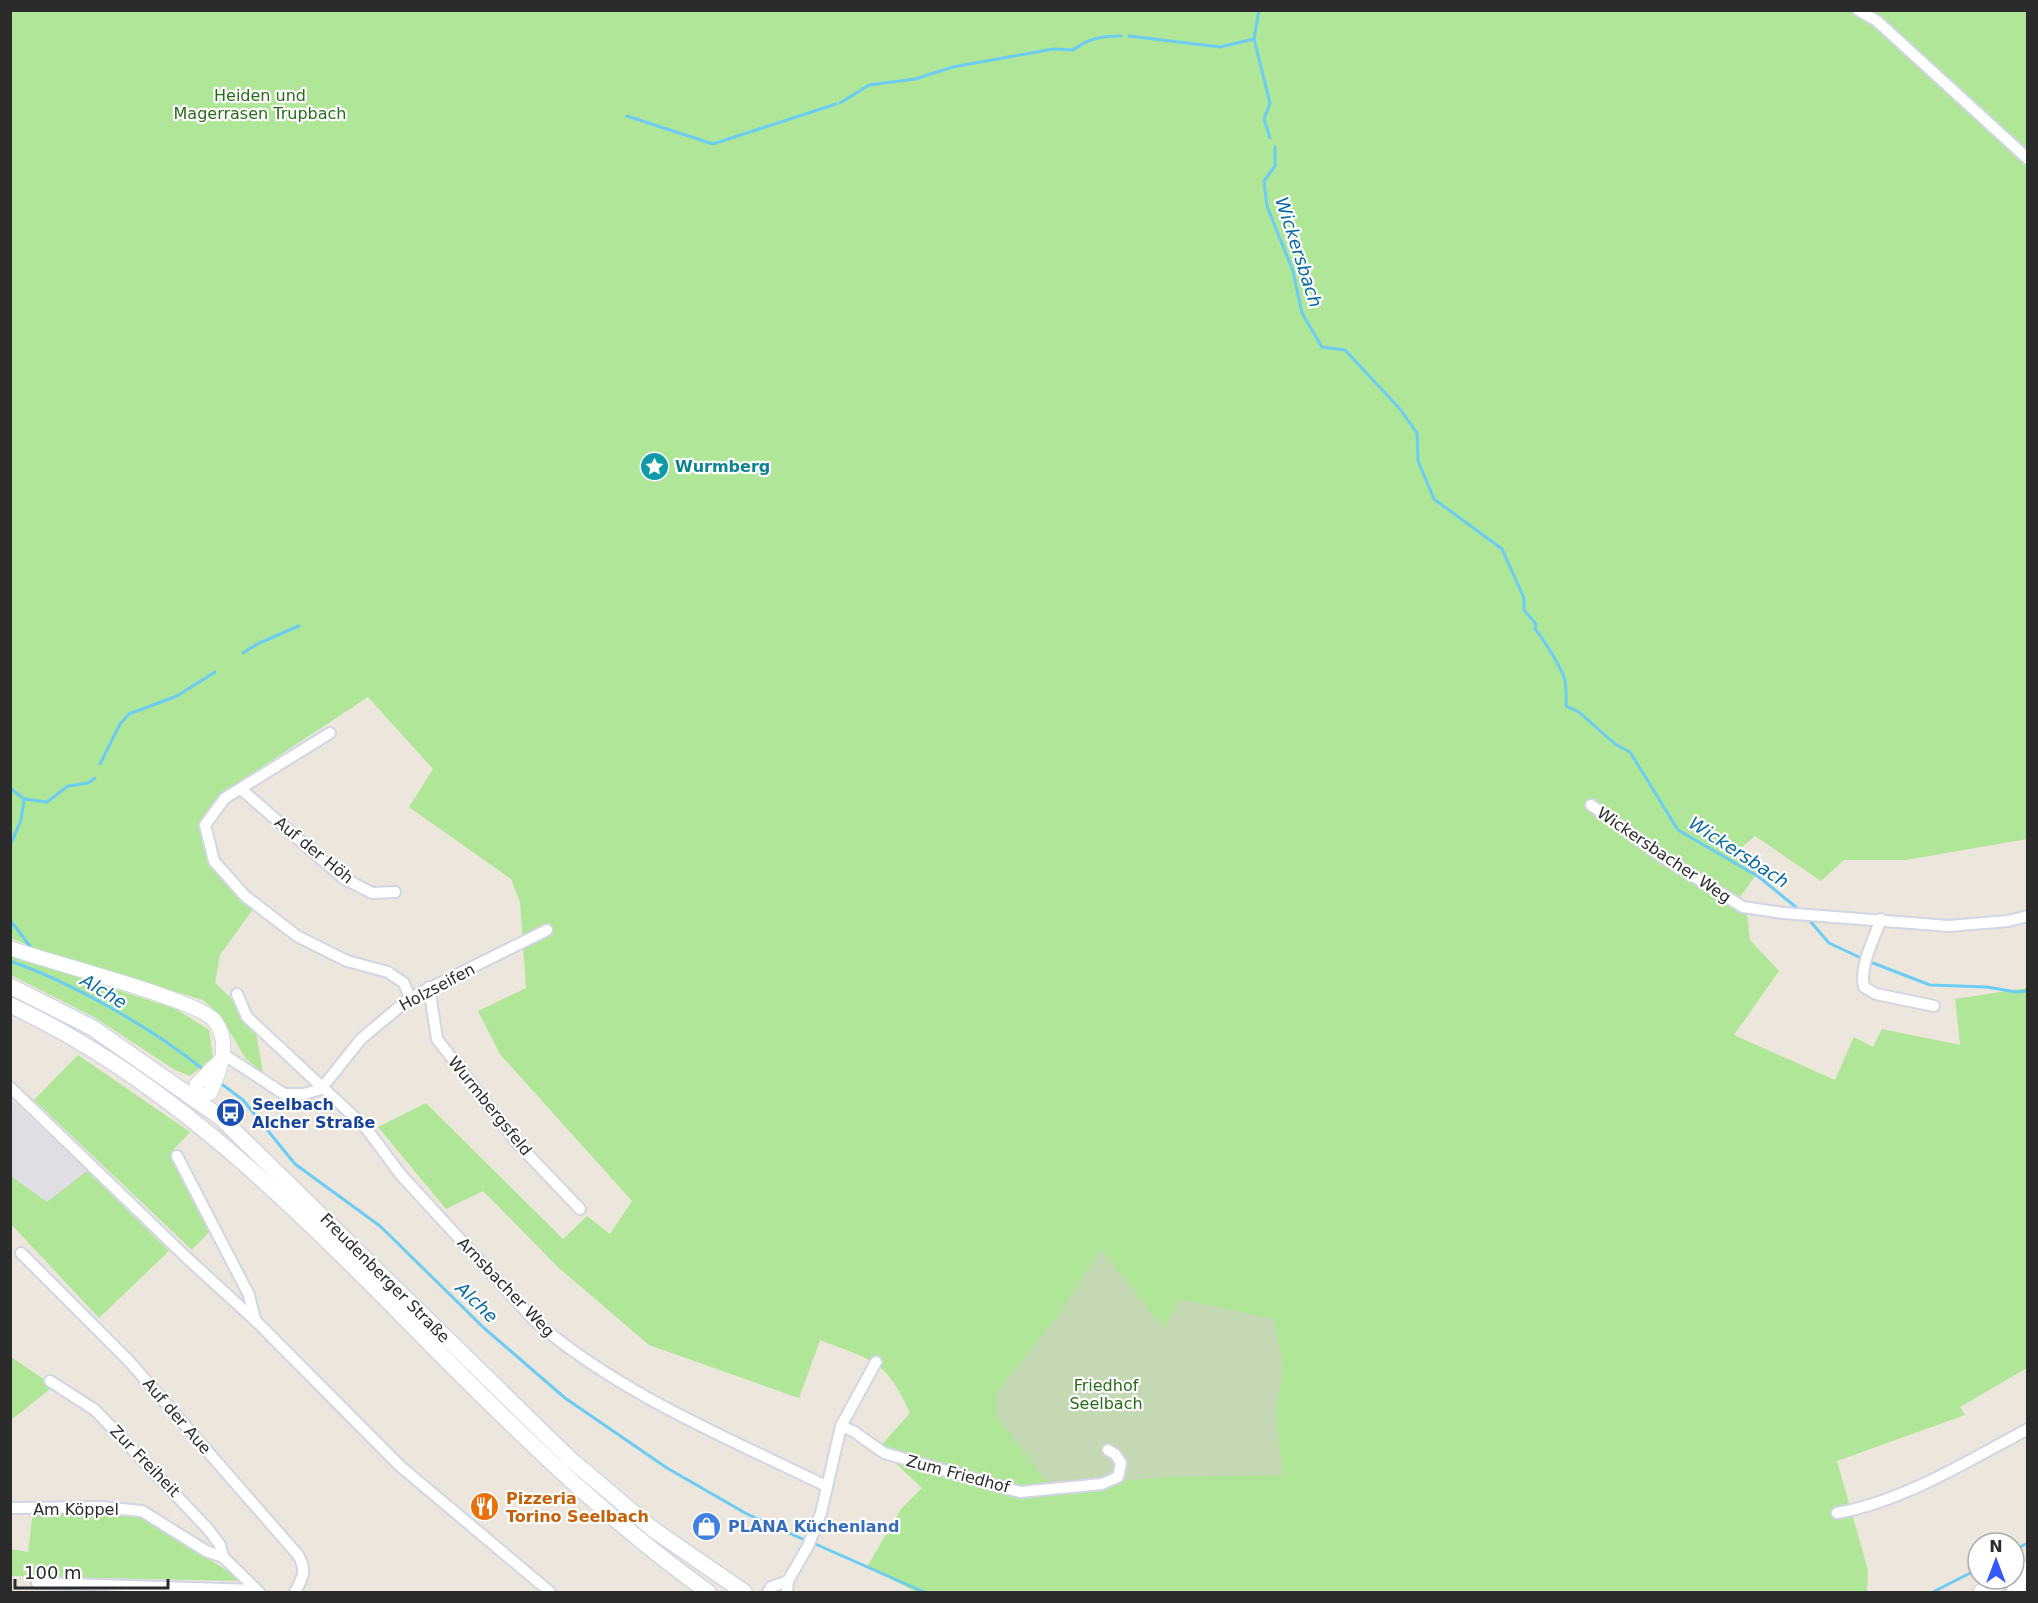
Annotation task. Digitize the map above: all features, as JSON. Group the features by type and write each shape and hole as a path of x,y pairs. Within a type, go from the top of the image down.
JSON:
{"main road":[{"name":"Freudenberger Straße","path":"10,986 93,1028 147,1063 557,1468 646,1547 708,1593"},
{"name":"Freudenberger Straße","path":"10,1005 104,1055 240,1135 569,1458 654,1530 744,1593"},
{"path":"2014,1593 2028,1585"}],"street":[{"path":"1858,10 1877,21 2028,159"},
{"path":"330,733 225,798 205,825 214,861 245,896 297,936 347,961 388,972 404,983 410,998"},
{"name":"Auf der Höh","path":"241,789 344,878 372,893 395,892"},
{"name":"Wickersbacher Weg","path":"1591,805 1661,856 1743,907 1783,913 1949,926 2008,921 2028,916"},
{"path":"1881,919 1867,959 1862,979 1863,987 1876,994 1934,1006"},
{"name":"Holzseifen","path":"321,1089 361,1039 410,998 528,942 547,930"},
{"path":"10,948 192,1006 213,1019 222,1036 220,1062 207,1084 210,1093 188,1105"},
{"name":"Wurmbergsfeld","path":"429,987 437,1039 518,1144 580,1209"},
{"name":"Arnsbacher Weg","path":"237,994 247,1017 321,1089 366,1128 401,1175 535,1321 616,1380 826,1486"},
{"path":"220,1062 284,1094 304,1094 321,1089"},
{"path":"10,1087 187,1258 255,1320 400,1466 550,1593"},
{"path":"177,1156 249,1296 255,1320"},
{"name":"Auf der Aue","path":"21,1253 129,1361 298,1555 304,1573 296,1593"},
{"path":"787,1593 788,1581 809,1542 821,1513 841,1426 876,1362"},
{"name":"Zur Freiheit","path":"50,1381 82,1400 121,1435 208,1529 220,1545 223,1557"},
{"name":"Zum Friedhof","path":"841,1426 853,1431 884,1454 1020,1492 1082,1487 1113,1481 1118,1477 1121,1463 1115,1454 1108,1450"},
{"path":"1837,1513 1855,1510 1945,1474 2028,1429"},
{"name":"Am Köppel","path":"10,1508 100,1507 142,1511 206,1551 223,1557 257,1592"},
{"path":"768,1593 771,1587 788,1581"},
{"path":"37,1583 257,1592"}],"shaded area":[{"path":"10,1099 87,1171 47,1203 11,1176"}],"green space":[{"name":"Heiden und Magerrasen Trupbach","path":"11,11 2027,11 2027,839 1906,860 1844,860 1821,881 1755,836 1733,855 1759,871 1737,901 1747,914 1750,940 1779,971 1734,1035 1835,1080 1854,1037 1873,1047 1882,1029 1960,1045 1955,999 2027,988 2027,1368 1960,1407 1965,1415 1837,1461 1868,1570 1867,1592 916,1592 867,1567 901,1509 922,1488 879,1448 910,1413 885,1371 865,1358 820,1340 799,1398 649,1345 559,1268 483,1191 446,1209 378,1127 426,1103 563,1239 587,1216 610,1234 632,1201 500,1054 478,1011 526,988 520,902 511,879 409,807 433,769 368,697 254,772 201,822 215,869 253,909 220,955 215,983 235,1002 256,1033 263,1073 245,1058 221,1016 203,1000 34,948 11,938"},
{"path":"10,955 176,1009 209,1030 213,1057 190,1076 175,1070 94,1017 11,975"},
{"path":"78,1055 190,1132 174,1149 174,1163 209,1232 192,1250 34,1100"},
{"path":"87,1171 169,1251 99,1318 11,1224 11,1176 47,1202"},
{"name":"Friedhof Seelbach","path":"1101,1249 1164,1328 1180,1299 1274,1319 1283,1366 1276,1414 1283,1475 1166,1477 1051,1488 997,1417 997,1392 1054,1320"},
{"path":"11,1357 54,1386 11,1420"},
{"path":"33,1512 139,1512 242,1581 11,1576 11,1549 28,1552"}],"waterway":[{"name":"Wickersbach","path":"1259,10 1254,39 1270,103 1264,119 1270,138"},
{"path":"840,103 869,85 915,79 953,67 1053,49 1073,50 1096,38 1121,36"},
{"path":"1129,36 1220,47 1254,39"},
{"path":"627,116 713,144 836,104"},
{"name":"Wickersbach","path":"1275,147 1275,166 1264,181 1267,206 1293,271 1302,313 1322,347 1345,350 1400,409 1417,433 1418,461 1434,499 1502,549 1524,598 1524,610 1536,624 1535,629 1551,652 1564,677 1566,706 1579,712 1615,744 1630,752 1678,830 1759,877 1797,908"},
{"path":"243,653 257,644 299,626"},
{"path":"100,764 120,724 129,714 177,696 215,672"},
{"path":"24,799 47,802 68,786 88,783 95,778"},
{"name":"Alche","path":"10,788 24,799 21,820 10,846"},
{"name":"Alche","path":"10,920 30,946"},
{"name":"Wickersbach","path":"1810,921 1829,943 1861,958"},
{"name":"Alche","path":"10,961 60,981 111,1008 161,1038 204,1070"},
{"name":"Wickersbach","path":"1873,963 1930,985 2028,991"},
{"name":"Alche","path":"219,1082 243,1100 295,1164 380,1226 484,1328 565,1398 667,1468 747,1514 807,1541"},
{"name":"Alche","path":"813,1543 924,1592"},
{"name":"Alche","path":"1933,1592 1966,1575"}],"place":[{"name":"Wurmberg","path":"654,466"},
{"name":"Seelbach Alcher Straße","path":"231,1113"},
{"name":"Pizzeria Torino Seelbach","path":"485,1507"},
{"name":"PLANA Küchenland","path":"707,1526"}]}
